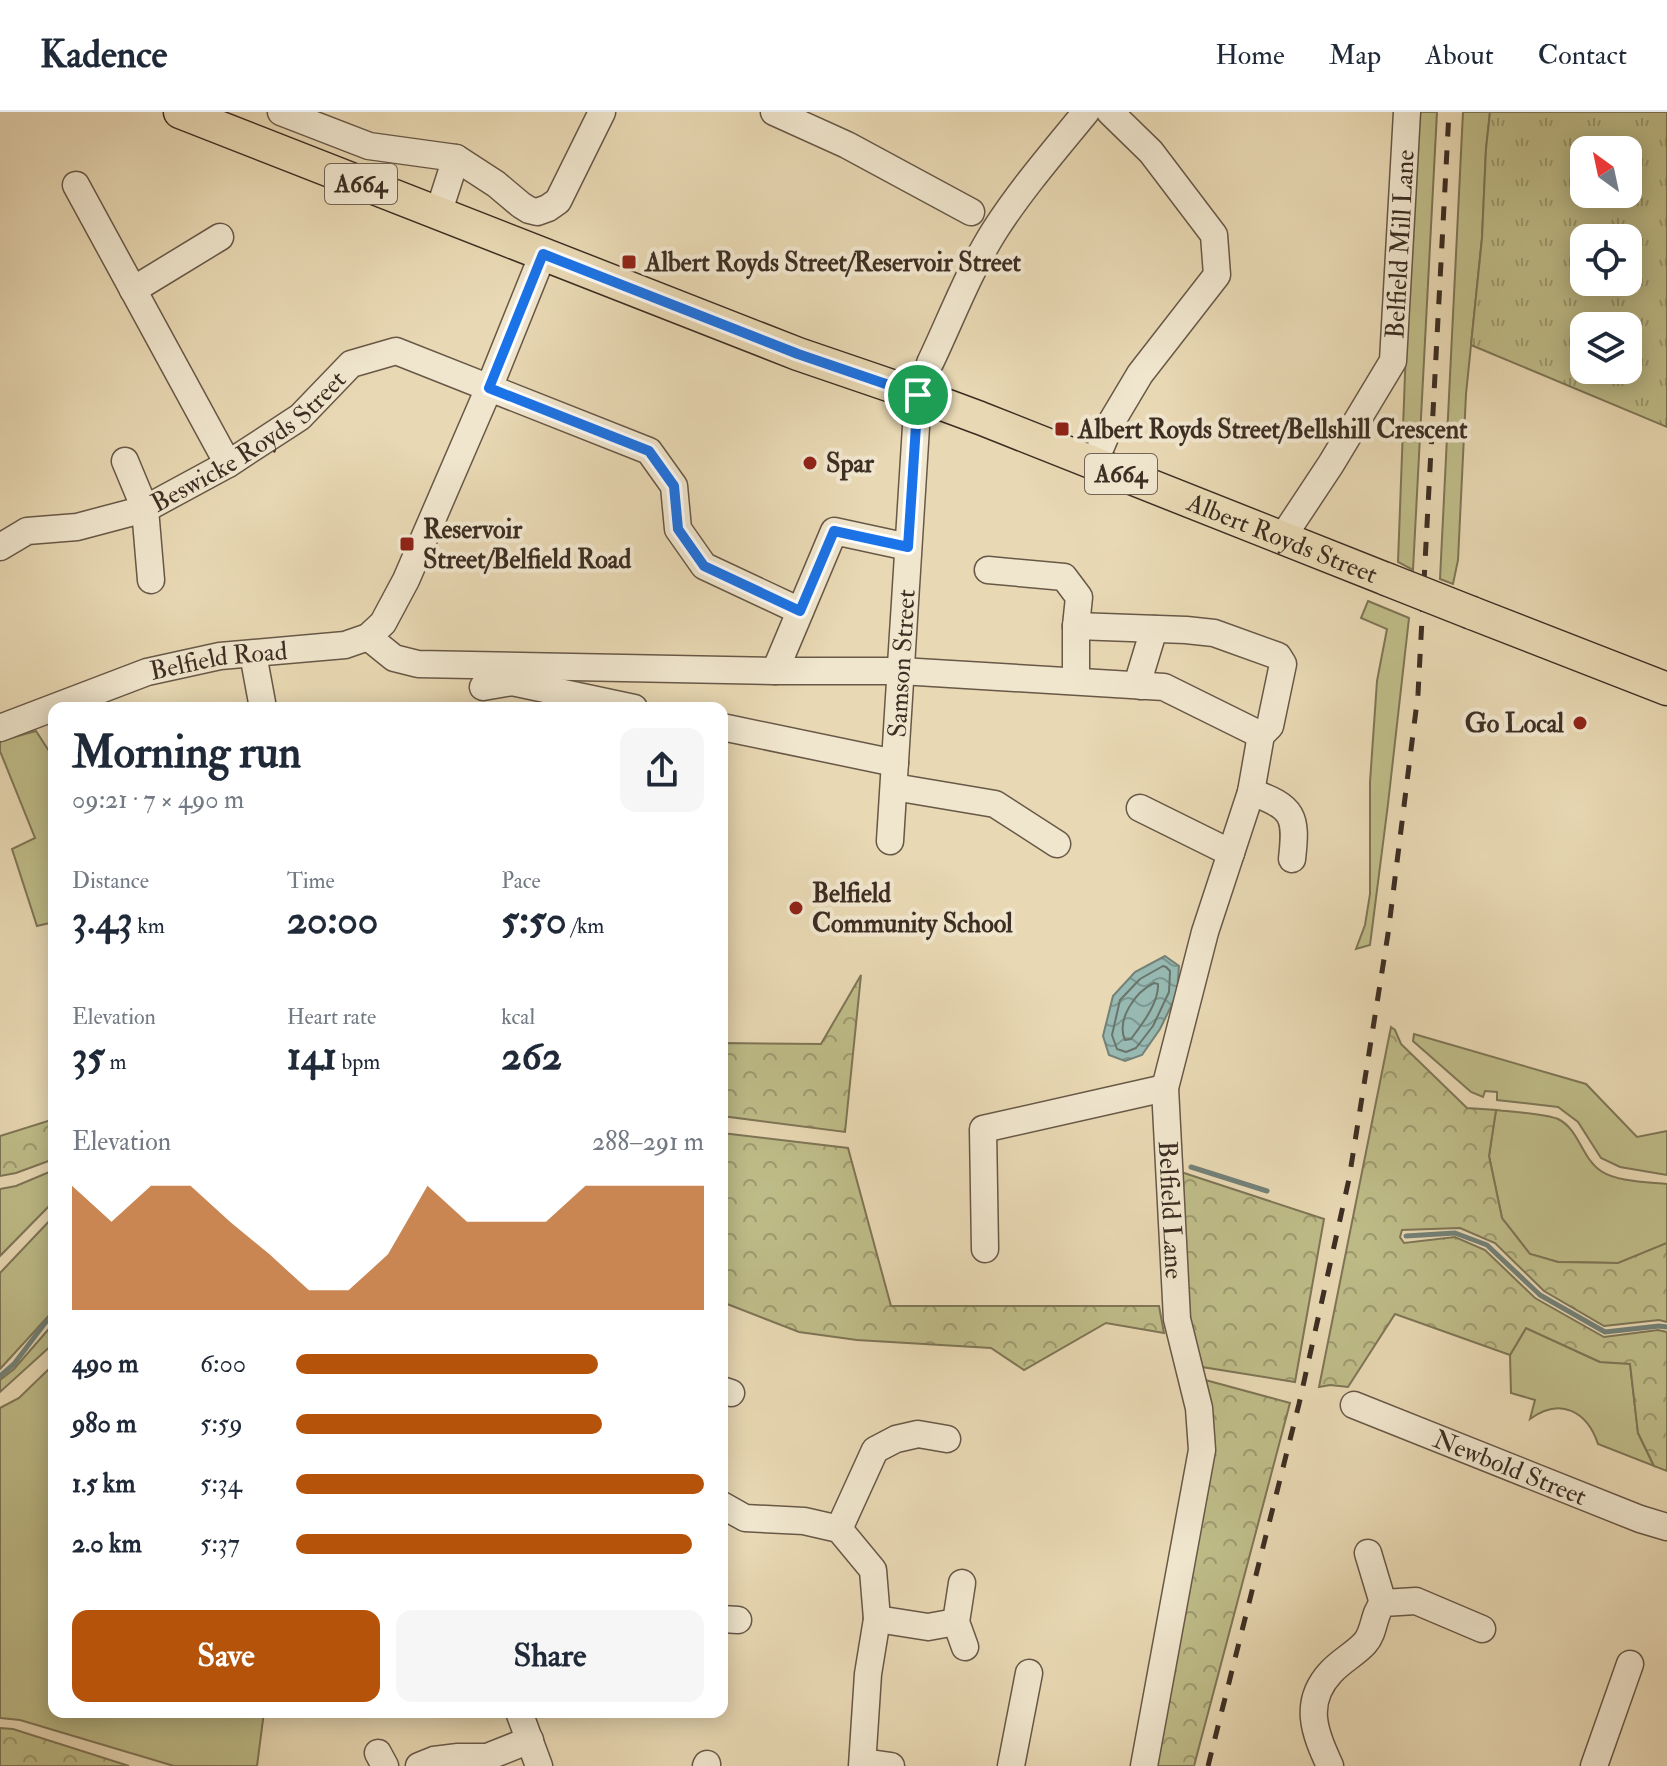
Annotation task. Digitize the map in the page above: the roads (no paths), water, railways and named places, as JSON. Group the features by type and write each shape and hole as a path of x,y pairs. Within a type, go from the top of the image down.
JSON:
{"main road":[{"name":"Albert Royds Street","path":"180,112 798,354 918,395 1094,463 1667,689"}],"street":[{"path":"281,112 369,146 456,158 521,205 537,212 558,201 602,112"},
{"path":"774,112 847,145 971,212"},
{"path":"930,363 994,231 1086,112"},
{"path":"1094,463 1112,421 1140,374 1217,275 1214,235 1151,152 1110,112"},
{"name":"Belfield Mill Lane","path":"1282,538 1393,361 1407,112"},
{"path":"438,214 456,158"},
{"path":"76,185 228,464"},
{"path":"133,290 220,237"},
{"path":"543,254 406,580 375,630 394,658 483,687 512,682 606,702"},
{"name":"Beswicke Royds Street","path":"0,547 27,531 77,527 145,509 228,464 300,417 351,364 396,351 649,451 674,486 678,529 704,566 800,611"},
{"name":"Samson Street","path":"890,841 918,395"},
{"path":"125,461 145,509 151,580"},
{"path":"775,671 834,531 908,547"},
{"path":"988,570 1064,577 1079,597 1076,681"},
{"path":"1076,626 1154,629 1140,675 1141,686"},
{"name":"Belfield Lane","path":"1144,1766 1202,1450 1199,1408 1177,1319 1165,1088 1205,932 1251,792 1261,735 1270,726 1283,664 1278,656 1214,633 1154,629"},
{"name":"Belfield Road","path":"68,702 147,672 220,656 345,645 375,630"},
{"path":"253,654 262,702"},
{"path":"483,687 511,667 901,671 1076,681 1164,687 1261,735"},
{"name":"Belfield Road","path":"0,728 48,710"},
{"path":"728,729 995,804 1057,844"},
{"path":"1251,792 1274,800 1289,813 1296,830 1292,859"},
{"path":"1140,808 1231,853"},
{"path":"985,1249 983,1129 1165,1088"},
{"name":"Newbold Street","path":"1354,1405 1667,1527"},
{"path":"839,1529 875,1450 896,1439 918,1434 947,1439"},
{"path":"728,1508 745,1518 804,1521 839,1529 873,1570 877,1619 868,1674 862,1764 891,1766"},
{"path":"1368,1553 1383,1603"},
{"path":"962,1583 956,1622 965,1647"},
{"path":"1330,1766 1314,1726 1318,1691 1330,1673 1368,1640 1383,1603 1416,1601 1482,1629"},
{"path":"877,1619 928,1627 956,1622"},
{"path":"1594,1766 1630,1664"},
{"path":"1011,1766 1029,1673"},
{"path":"521,1718 539,1766"},
{"path":"1129,1766 1150,1736"},
{"path":"419,1766 434,1760 487,1757 530,1740"}],"water":[{"path":"1165,956 1179,966 1177,994 1160,1029 1142,1055 1125,1061 1109,1055 1103,1036 1113,996 1135,972"}],"waterway":[{"path":"1191,1167 1267,1191"},
{"path":"1406,1236 1455,1233 1487,1245 1540,1295 1605,1332 1667,1327"},
{"path":"0,1376 14,1364 48,1321"}],"railway":[{"path":"1208,1766 1299,1404 1349,1179 1388,934 1418,694 1449,112"}],"place":[{"name":"Albert Royds Street/Reservoir Street","path":"629,262"},
{"name":"Albert Royds Street/Bellshill Crescent","path":"1062,429"},
{"name":"Spar","path":"810,463"},
{"name":"Reservoir Street/Belfield Road","path":"407,544"},
{"name":"Go Local","path":"1580,723"},
{"name":"Belfield Community School","path":"796,908"}]}
